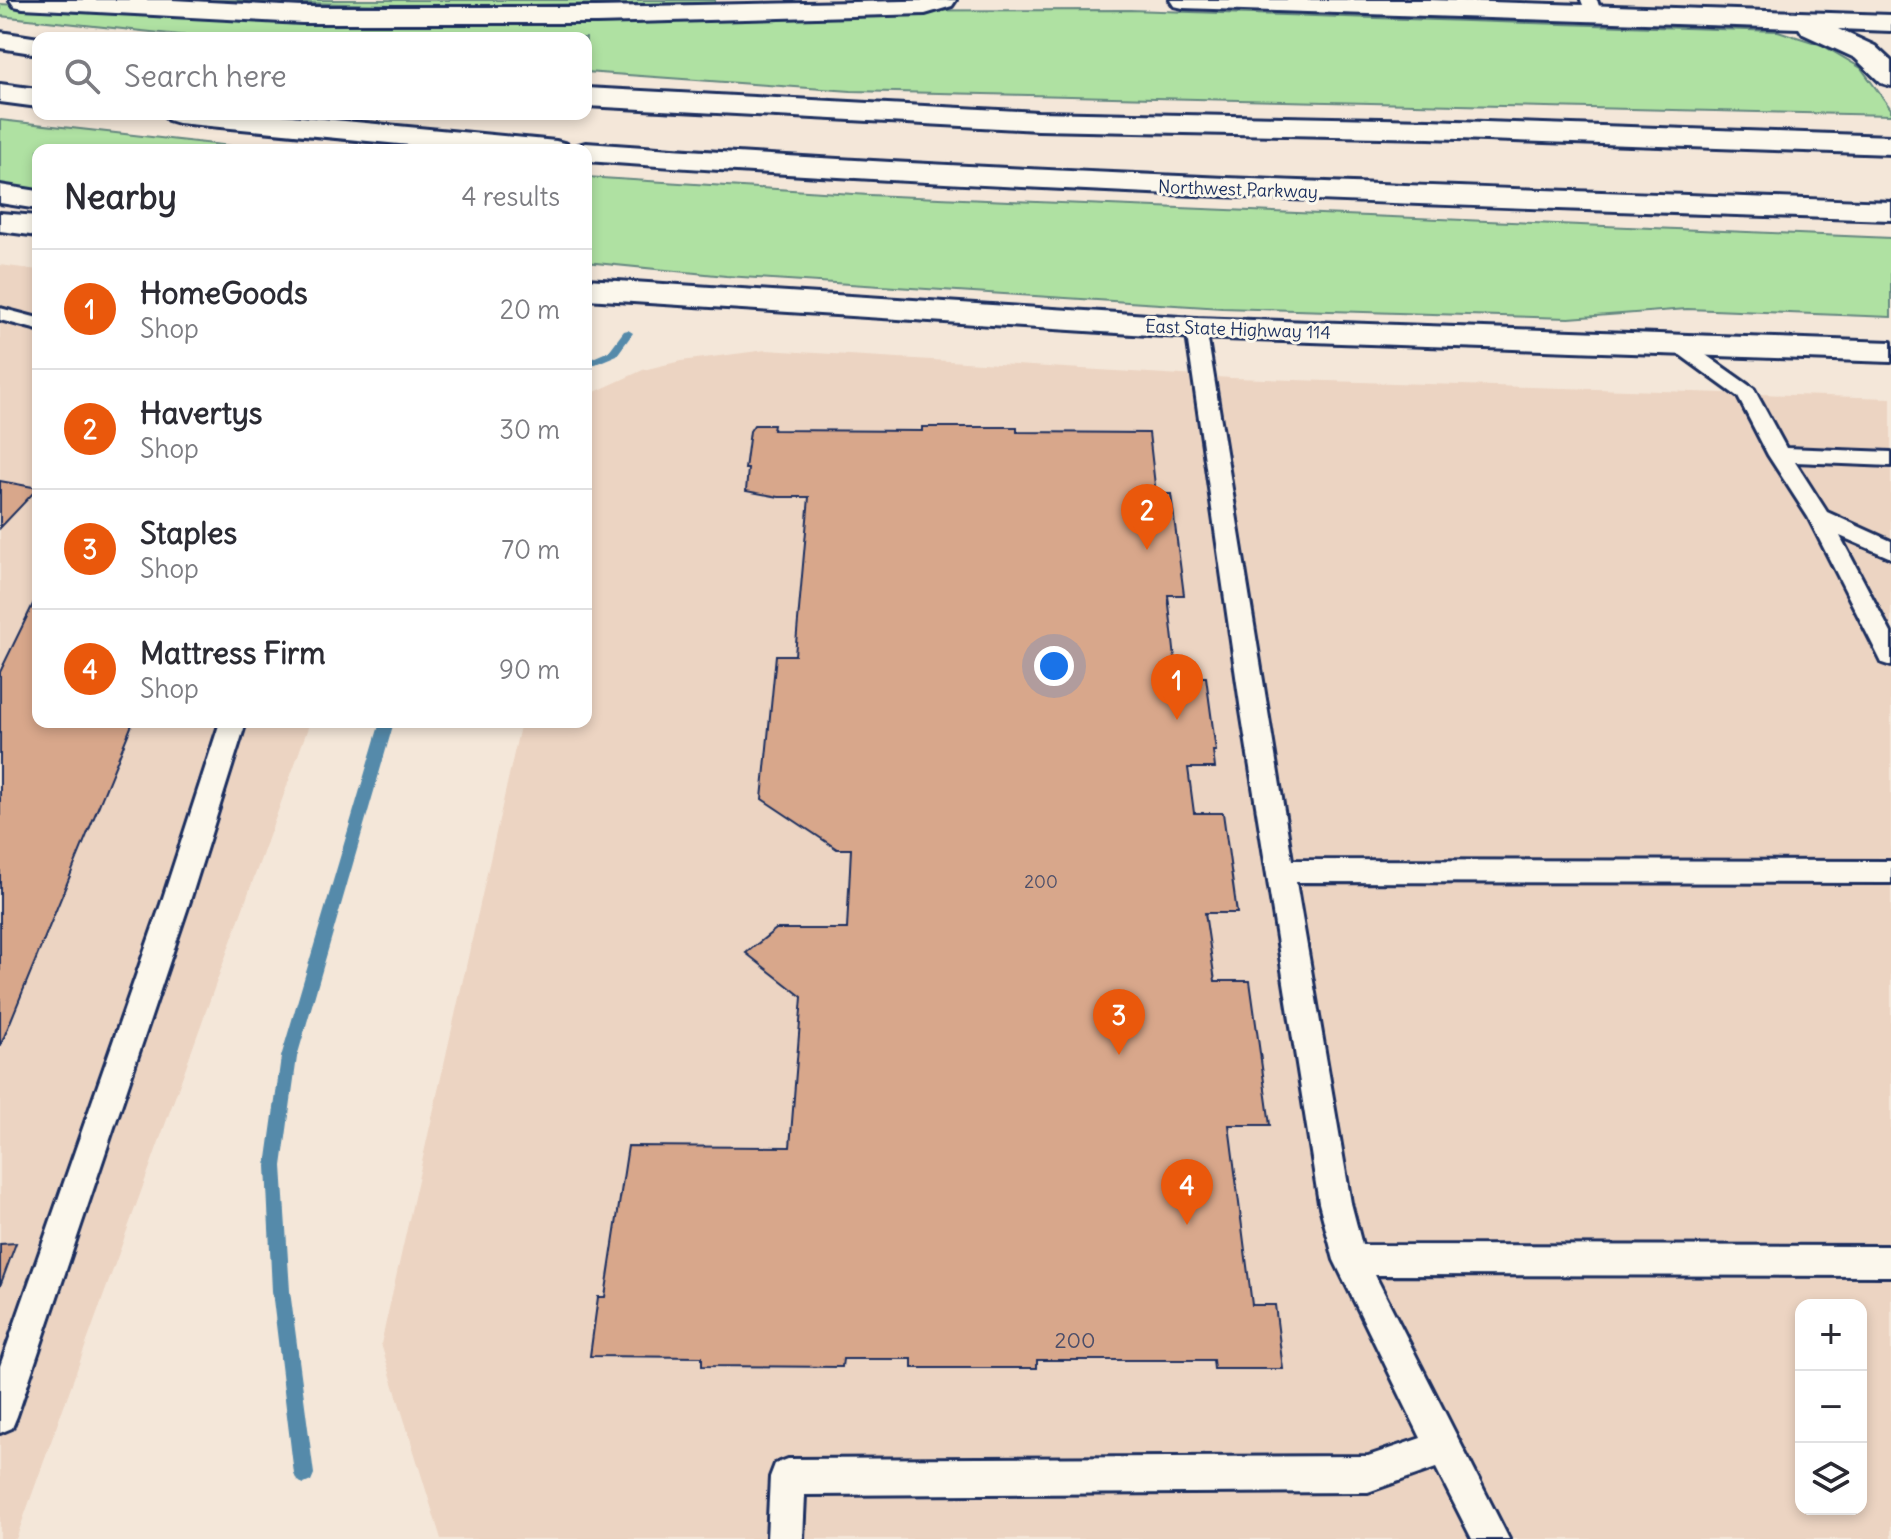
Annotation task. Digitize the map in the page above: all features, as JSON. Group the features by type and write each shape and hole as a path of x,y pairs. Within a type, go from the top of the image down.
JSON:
{"main road":[{"path":"23,0 302,15 596,15 925,6 943,0"},
{"path":"1183,0 1591,6 1891,23"},
{"path":"1782,19 1850,43 1877,60 1891,77"},
{"path":"0,40 32,45"},
{"path":"0,93 32,97"},
{"path":"592,97 1052,121 1891,145"},
{"path":"241,120 493,144"},
{"name":"Northwest Parkway","path":"592,152 851,171 1257,190 1891,211"},
{"path":"0,194 32,199"},
{"path":"0,222 32,225"},
{"name":"East State Highway 114","path":"592,289 1196,328 1891,352"}],"lane":[{"path":"0,314 32,322"},
{"path":"1196,328 1318,1113 1335,1203 1350,1260 1491,1539"},
{"path":"1679,345 1747,393 1779,455 1819,517 1891,657"},
{"path":"1779,455 1891,459"},
{"path":"1819,517 1891,550"},
{"path":"0,1416 175,904 231,728"},
{"path":"1280,871 1891,872"},
{"path":"1350,1260 1891,1261"},
{"path":"785,1539 788,1477 1368,1474 1445,1447"}],"shaded area":[{"path":"0,265 32,269 32,728 308,728 16,1539 0,1539"},
{"path":"766,350 1232,378 1891,398 1891,1539 441,1539 381,1344 520,728 592,728 592,393 643,370 681,361"}],"green space":[{"path":"158,0 715,0 715,3 442,6"},
{"path":"0,4 132,12 1130,10 1778,31 1822,45 1861,68 1891,109 1891,115 851,91 592,72 592,32 151,32 0,16"},
{"path":"0,120 214,144 32,144 32,192 0,187"},
{"path":"592,177 869,195 1891,238 1891,317 1687,309 1569,318 1222,308 726,276 592,263"}],"building":[{"path":"754,425 774,425 773,430 922,431 922,427 1017,427 1017,432 1149,433 1156,494 1171,494 1184,595 1168,595 1177,677 1206,677 1216,751 1213,751 1215,768 1188,768 1194,813 1223,813 1237,913 1205,913 1215,981 1250,981 1270,1125 1229,1125 1252,1305 1275,1305 1283,1369 1214,1369 1213,1360 1037,1360 1037,1368 912,1368 912,1359 843,1359 842,1367 702,1366 702,1357 590,1356 598,1297 605,1297 628,1146 790,1147 802,997 746,953 776,929 847,929 851,849 837,849 762,799 776,655 795,655 809,497 779,497 746,491 748,469 745,469 750,431"},
{"path":"0,481 32,487 32,494 0,528"},
{"path":"32,606 32,728 131,728 0,1047 0,672"},
{"path":"16,1243 0,1286 0,1244"}],"waterway":[{"path":"592,362 613,353 628,333"},
{"path":"304,1474 281,1291 274,1166 289,1057 385,728"}],"place":[{"name":"Havertys","path":"1147,550"},
{"name":"HomeGoods","path":"1177,720"},
{"name":"Staples","path":"1119,1055"},
{"name":"Mattress Firm","path":"1187,1225"}]}
